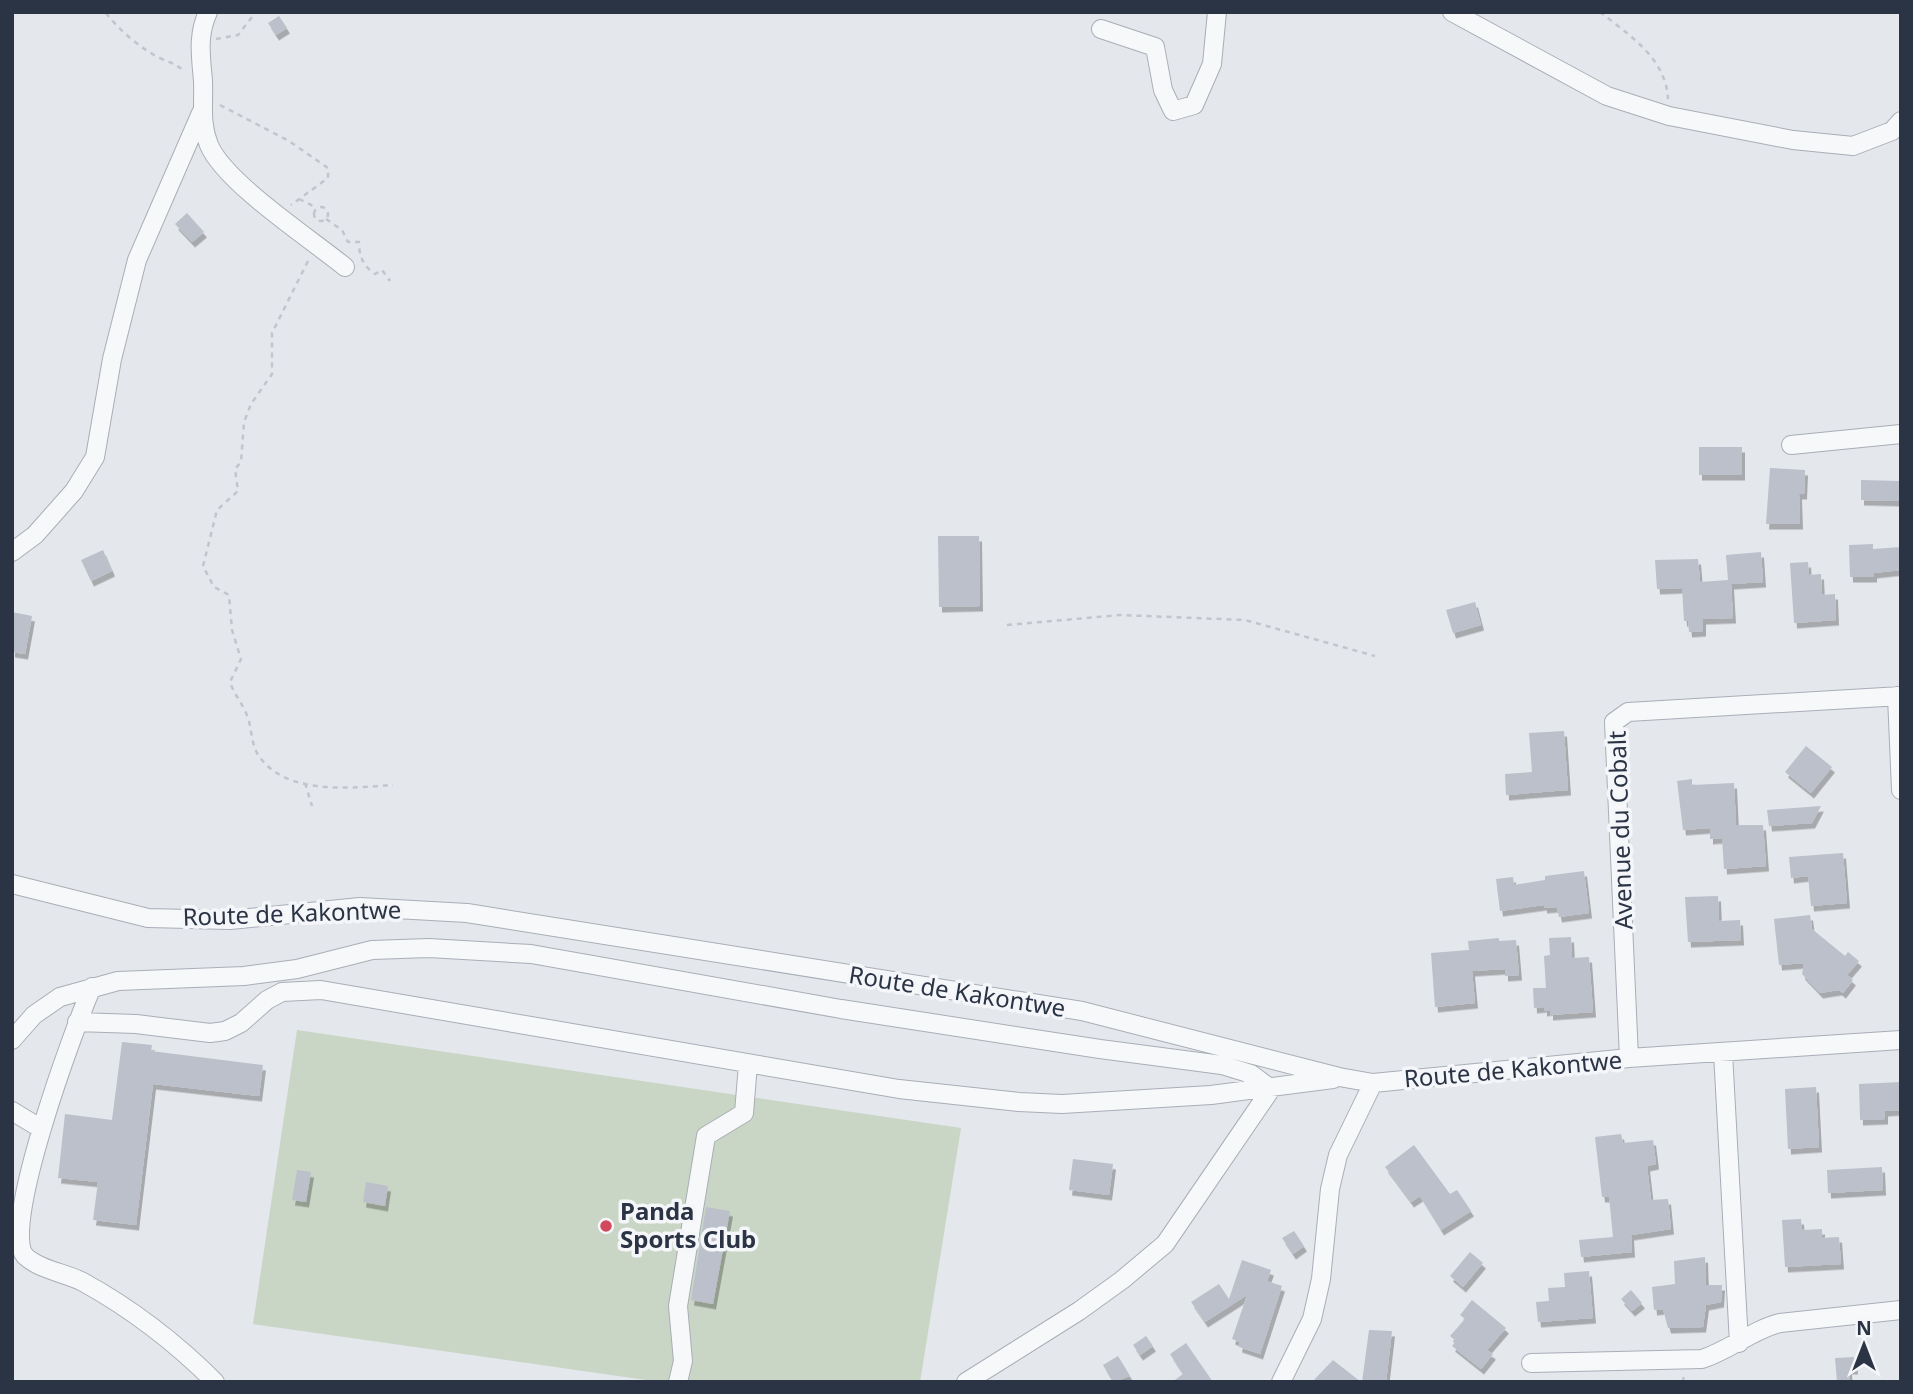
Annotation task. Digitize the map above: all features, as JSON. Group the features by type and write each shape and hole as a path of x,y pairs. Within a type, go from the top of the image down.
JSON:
{"street":[{"path":"208,12 199,41 203,86 201,113 209,144 216,157 278,216 345,267"},
{"path":"1101,29 1155,47 1163,90 1173,111 1194,105 1212,64 1217,12"},
{"path":"1452,12 1607,96 1669,116 1793,140 1853,146 1892,131 1901,121"},
{"path":"12,552 35,535 74,491 94,457 112,359 136,260 201,113"},
{"path":"1791,445 1901,434"},
{"path":"1899,696 1901,790"},
{"name":"Avenue du Cobalt","path":"1629,1058 1614,722 1628,712 1899,696"},
{"name":"Route de Kakontwe","path":"12,884 148,918 230,920 360,907 467,913 1082,1011 1339,1077 1373,1083 1629,1058 1901,1040"},
{"path":"12,1040 34,1015 60,997 92,987 146,977 271,973 373,950 429,948 531,954 841,1009 1222,1065 1251,1074 1271,1088"},
{"path":"92,987 40,1128 16,1227 20,1251 27,1258 82,1282 132,1312 181,1348 215,1382"},
{"path":"77,1022 120,1023 210,1033 225,1031 241,1023 267,1000 282,992 321,990 748,1064 899,1088 1019,1102 1115,1101 1271,1088 1339,1077"},
{"path":"1723,1053 1739,1343"},
{"path":"678,1382 683,1361 678,1306 706,1136 744,1113 748,1064"},
{"path":"1282,1382 1312,1320 1321,1279 1330,1189 1338,1155 1373,1083"},
{"path":"966,1382 1079,1311 1165,1244 1271,1088"},
{"path":"12,1111 40,1128"},
{"path":"1531,1363 1702,1360 1739,1343 1764,1327 1901,1310"}],"path":[{"path":"199,41 238,35 256,12"},
{"path":"1600,12 1649,52 1667,80 1669,116"},
{"path":"106,13 118,29 160,58 174,62 203,86 220,106 289,141 328,168 328,178 278,216"},
{"path":"299,199 327,210 326,219"},
{"path":"317,208 313,214 319,221"},
{"path":"319,221 326,219"},
{"path":"326,219 342,230 348,242 359,242 361,260 368,270 375,274 382,270 390,281"},
{"path":"319,221 308,263 272,333 272,374 251,404 244,422 241,461 236,469 238,491 217,510 203,566 214,587 229,595 232,630 241,659 230,682 234,695 246,711 256,750 272,773 305,783 354,788 393,785"},
{"path":"1007,625 1120,615 1245,620 1374,656"},
{"path":"305,783 312,806"}],"green space":[{"name":"Panda Sports Club","path":"297,1030 961,1128 920,1382 660,1382 253,1324"}],"building":[{"path":"279,16 287,28 276,35 268,23"},
{"path":"187,213 204,232 192,242 175,224"},
{"path":"1699,447 1742,447 1742,475 1699,475"},
{"path":"1770,468 1805,470 1804,494 1799,494 1800,524 1766,524"},
{"path":"1861,480 1900,481 1900,501 1861,500"},
{"path":"938,536 979,536 980,606 939,607"},
{"path":"1873,544 1873,549 1901,547 1901,570 1874,573 1874,577 1850,577 1849,545"},
{"path":"103,550 112,571 91,581 81,560"},
{"path":"1761,552 1763,582 1731,584 1733,618 1703,619 1703,631 1689,632 1688,621 1684,621 1682,588 1657,589 1655,560 1698,559 1700,582 1728,580 1726,555"},
{"path":"1808,562 1809,575 1821,574 1822,595 1835,594 1836,620 1794,623 1790,563"},
{"path":"1475,602 1481,625 1453,633 1446,610"},
{"path":"12,612 32,616 25,654 12,652"},
{"path":"1564,731 1568,790 1506,795 1505,774 1532,772 1529,733"},
{"path":"1806,746 1832,767 1811,793 1785,772"},
{"path":"1692,779 1692,785 1734,783 1736,825 1763,825 1766,866 1724,869 1722,838 1710,839 1710,828 1683,830 1677,781"},
{"path":"1821,806 1812,823 1769,826 1767,810"},
{"path":"1843,853 1847,903 1811,906 1808,876 1791,878 1789,857"},
{"path":"1584,871 1589,913 1559,917 1557,907 1544,908 1544,905 1500,911 1496,879 1513,877 1514,885 1545,880 1545,876"},
{"path":"1718,896 1719,921 1740,920 1741,940 1688,942 1685,897"},
{"path":"1810,915 1812,929 1845,956 1848,952 1859,961 1847,975 1853,980 1843,993 1839,990 1820,993 1802,974 1804,963 1779,965 1774,919"},
{"path":"1571,937 1572,958 1589,957 1593,1012 1550,1015 1550,1010 1544,1011 1544,1007 1534,1008 1533,988 1546,988 1544,956 1550,955 1549,938"},
{"path":"1499,938 1499,941 1516,940 1519,975 1505,976 1505,969 1472,971 1475,1003 1435,1007 1431,953 1469,950 1468,941"},
{"path":"122,1042 152,1045 151,1051 263,1065 259,1096 153,1084 136,1225 93,1220 98,1182 58,1178 65,1114 112,1120"},
{"path":"1901,1082 1901,1110 1885,1111 1885,1119 1860,1120 1859,1084"},
{"path":"1816,1087 1819,1147 1788,1149 1785,1089"},
{"path":"1621,1134 1623,1143 1653,1140 1656,1164 1647,1166 1651,1200 1668,1199 1671,1229 1631,1235 1632,1252 1581,1257 1579,1240 1613,1237 1609,1197 1602,1197 1595,1137"},
{"path":"1414,1145 1450,1194 1457,1190 1471,1211 1441,1230 1420,1196 1411,1202 1385,1167"},
{"path":"1073,1159 1113,1164 1109,1195 1069,1190"},
{"path":"1882,1167 1883,1190 1828,1193 1827,1170"},
{"path":"297,1170 311,1172 306,1202 292,1200"},
{"path":"366,1182 388,1186 385,1206 363,1202"},
{"path":"706,1207 730,1211 713,1304 691,1300"},
{"path":"1801,1219 1802,1230 1822,1229 1822,1238 1839,1237 1841,1264 1785,1267 1782,1220"},
{"path":"1294,1231 1304,1246 1293,1254 1282,1238"},
{"path":"1470,1252 1483,1263 1463,1287 1450,1276"},
{"path":"1705,1257 1706,1285 1722,1285 1721,1302 1706,1305 1703,1327 1668,1328 1663,1309 1654,1310 1652,1287 1675,1284 1674,1261"},
{"path":"1242,1260 1271,1270 1267,1281 1282,1286 1260,1354 1239,1347 1240,1342 1232,1339 1247,1295 1205,1322 1191,1302 1219,1284 1229,1299"},
{"path":"1589,1271 1593,1318 1538,1322 1536,1302 1549,1301 1548,1288 1565,1287 1564,1273"},
{"path":"1631,1290 1642,1303 1632,1311 1621,1299"},
{"path":"1472,1300 1506,1328 1487,1350 1493,1354 1481,1369 1452,1346 1456,1341 1450,1336 1465,1319 1460,1315"},
{"path":"1369,1330 1392,1331 1386,1382 1362,1382"},
{"path":"1146,1336 1153,1346 1140,1355 1133,1345"},
{"path":"1186,1343 1213,1382 1172,1382 1183,1374 1170,1354"},
{"path":"1118,1356 1130,1376 1113,1382 1103,1365"},
{"path":"1854,1357 1855,1369 1849,1369 1850,1382 1837,1382 1835,1358"},
{"path":"1333,1360 1361,1382 1312,1382"}],"place":[{"name":"Panda Sports Club","path":"606,1226"}]}
